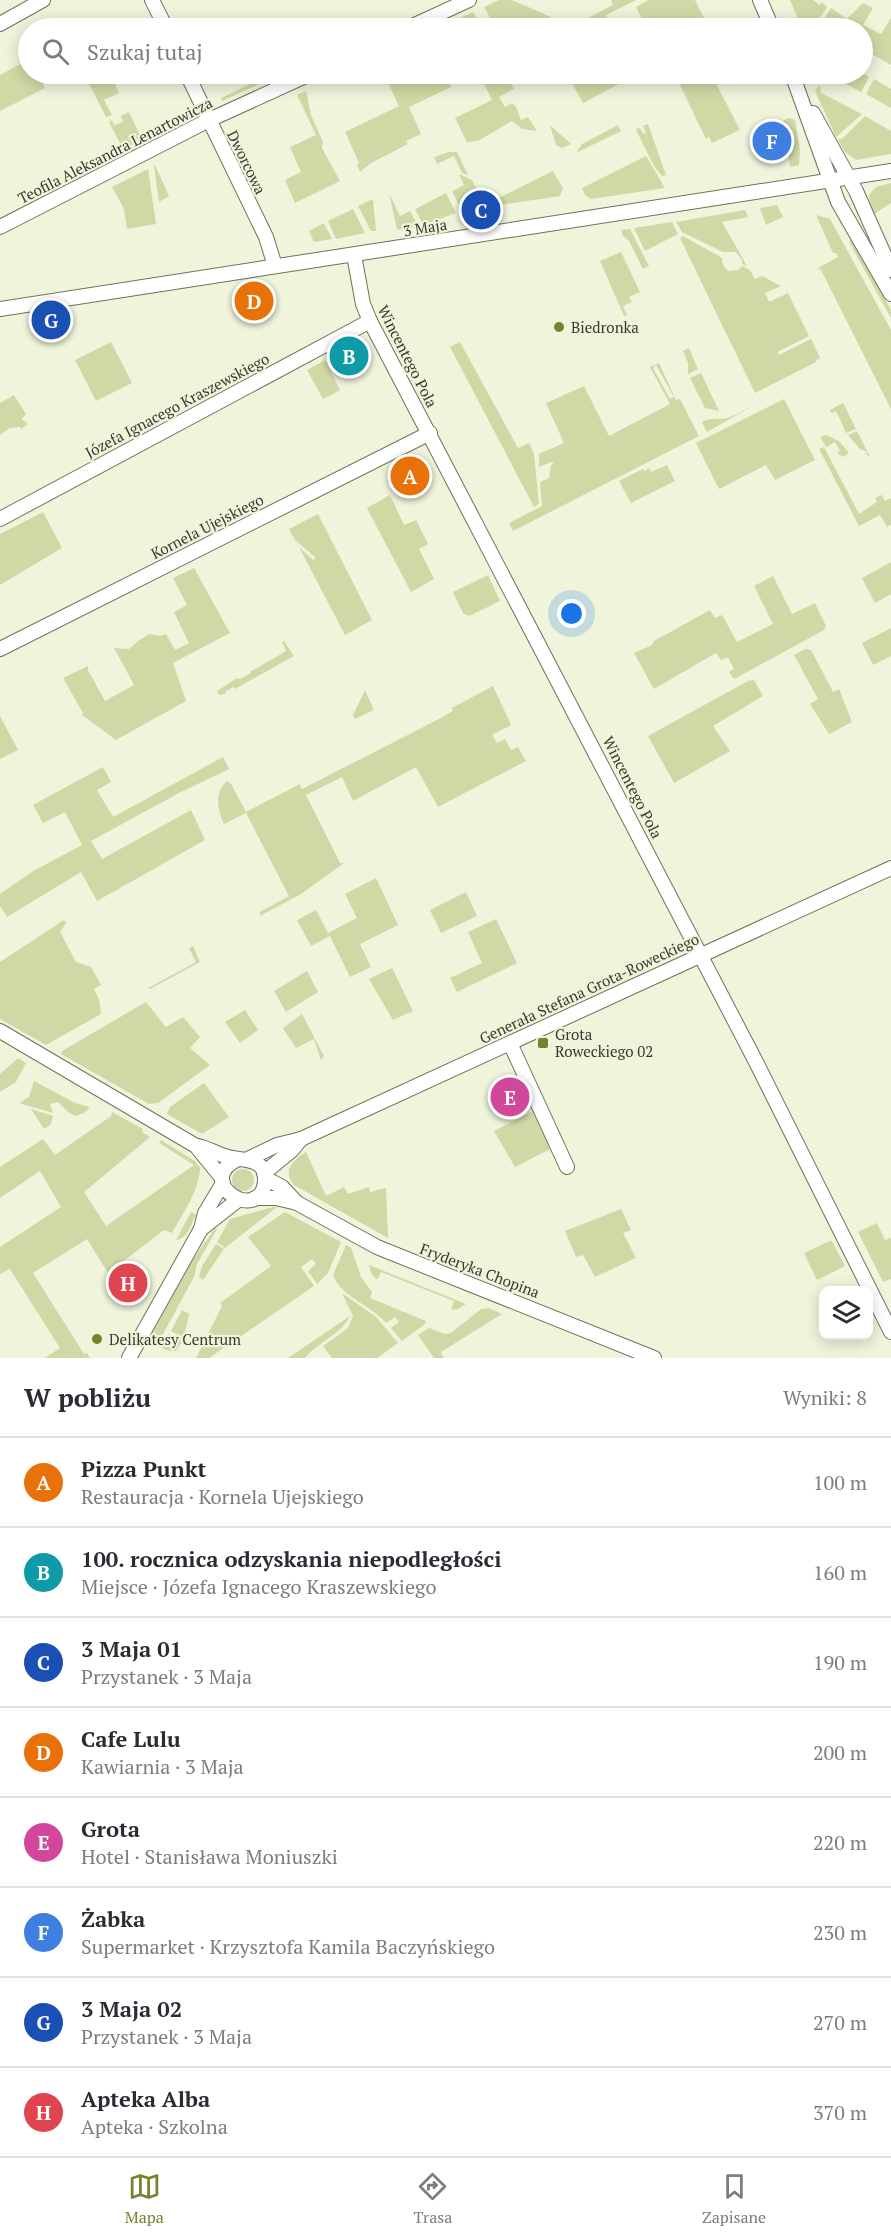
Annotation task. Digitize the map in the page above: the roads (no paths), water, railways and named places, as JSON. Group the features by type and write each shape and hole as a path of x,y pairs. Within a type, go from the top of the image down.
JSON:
{"street":[{"path":"0,24 43,0"},
{"path":"152,0 161,18"},
{"path":"430,18 469,0"},
{"path":"760,0 768,18"},
{"name":"Dworcowa","path":"192,84 266,237 275,267"},
{"name":"Teofila Aleksandra Lenartowicza","path":"0,227 209,120 288,84"},
{"path":"796,84 838,202 891,294"},
{"path":"797,84 856,191 891,270"},
{"name":"3 Maja","path":"0,309 891,171"},
{"name":"Wincentego Pola","path":"354,255 363,304 370,321 828,1204 891,1332"},
{"name":"Józefa Ignacego Kraszewskiego","path":"0,519 370,321"},
{"name":"Kornela Ujejskiego","path":"0,650 430,433"},
{"name":"Generała Stefana Grota-Roweckiego","path":"301,1139 891,868"},
{"path":"0,1031 196,1146 257,1163 265,1175 282,1187 297,1203"},
{"path":"510,1043 567,1167"},
{"path":"129,1358 201,1229 207,1208 223,1180 227,1167 277,1145 301,1139"},
{"path":"255,1198 264,1187 265,1175 301,1139"},
{"path":"196,1146 223,1180 227,1192 238,1200 276,1198 297,1203"},
{"path":"201,1229 238,1200"},
{"name":"Fryderyka Chopina","path":"297,1203 377,1247 654,1358"}],"place":[{"name":"Żabka","path":"772,141"},
{"name":"3 Maja 01","path":"481,210"},
{"name":"Cafe Lulu","path":"254,301"},
{"name":"3 Maja 02","path":"51,320"},
{"name":"Biedronka","path":"559,327"},
{"name":"100. rocznica odzyskania niepodległości","path":"349,356"},
{"name":"Pizza Punkt","path":"410,476"},
{"name":"Grota Roweckiego 02","path":"543,1043"},
{"name":"Grota","path":"510,1097"},
{"name":"Apteka Alba","path":"128,1283"},
{"name":"Delikatesy Centrum","path":"97,1339"}]}
